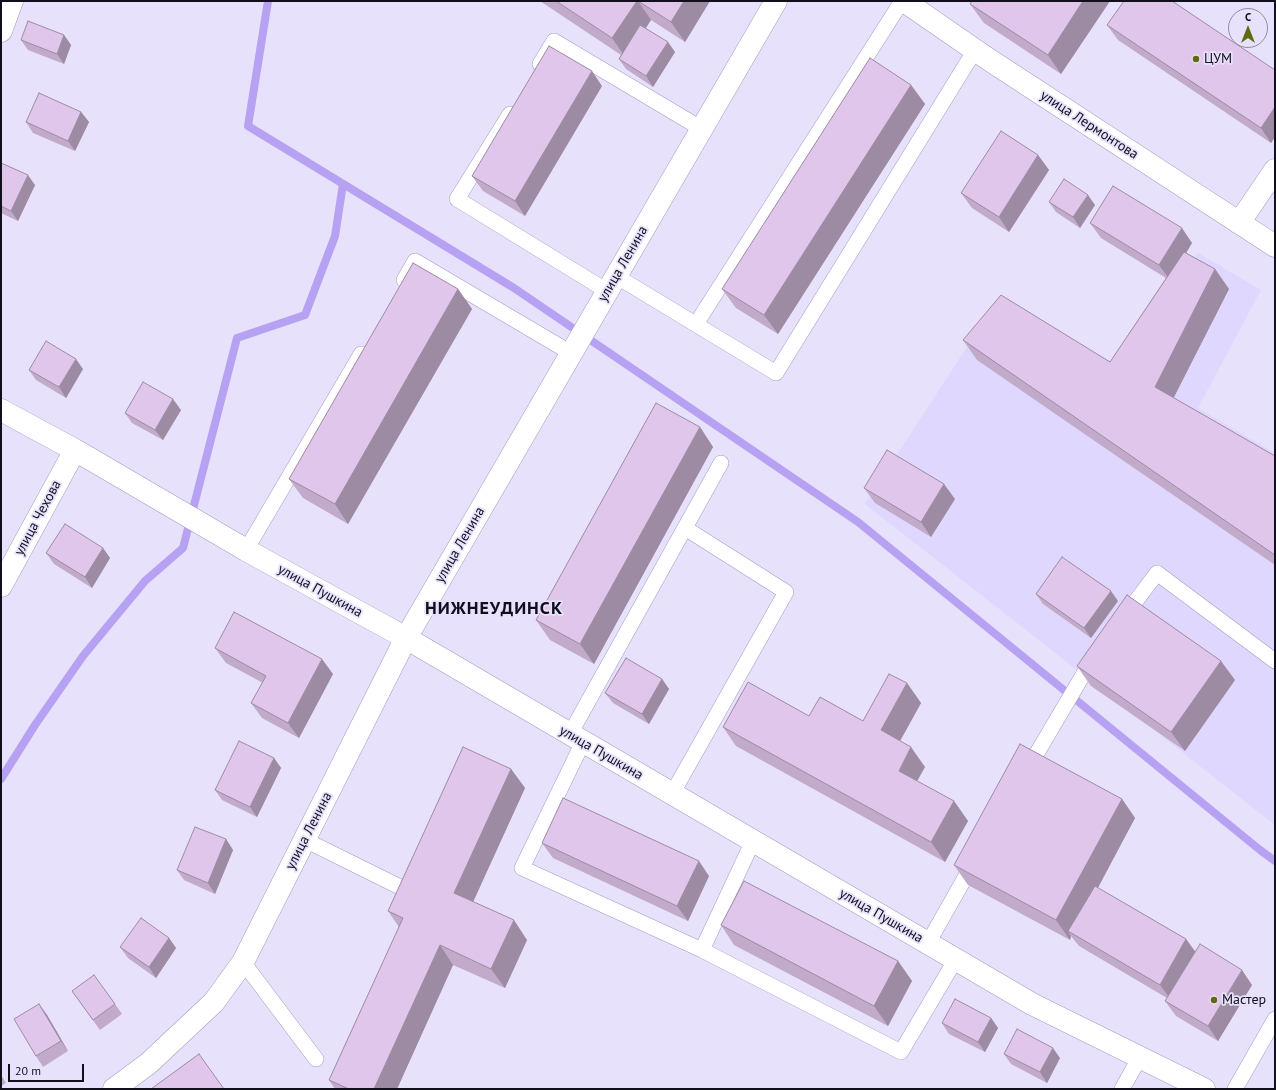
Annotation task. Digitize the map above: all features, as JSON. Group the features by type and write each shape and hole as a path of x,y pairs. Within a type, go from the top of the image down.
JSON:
{"street":[{"path":"1,31 12,1"},
{"name":"улица Ленина","path":"114,1089 149,1063 214,1002 243,962 406,638 776,1"},
{"name":"улица Лермонтова","path":"903,1 1275,246"},
{"path":"1239,223 1275,170"},
{"name":"улица Пушкина","path":"1,410 75,450 246,550 406,638 1032,1004 1204,1089"},
{"name":"улица Чехова","path":"1,586 75,450"}],"lane":[{"path":"696,324 903,1"},
{"path":"534,74 554,41 702,129"},
{"path":"518,100 457,199 612,284 696,324 776,373 976,50"},
{"path":"395,295 415,261 571,353"},
{"path":"246,550 367,344"},
{"path":"721,463 685,528 576,738 522,868 702,950 901,1052 956,959"},
{"path":"672,794 786,592 685,528"},
{"path":"1114,631 1157,573 1275,661"},
{"path":"1020,782 1055,720 1099,650"},
{"path":"304,840 400,887"},
{"path":"702,950 753,841"},
{"path":"928,943 980,851"},
{"path":"243,962 316,1059"},
{"path":"1235,1089 1275,1018"},
{"path":"1122,1089 1140,1057"}],"shaded area":[{"path":"1198,253 1261,290 1198,408 1275,453 1275,825 865,504 1000,296 1125,370"}],"building":[{"path":"556,1 637,1 612,38"},
{"path":"638,1 684,1 671,22"},
{"path":"972,1 1083,1 1048,55 970,4"},
{"name":"ЦУМ","path":"1124,1 1172,1 1228,39 1228,48 1242,48 1275,70 1275,107 1261,128 1107,25"},
{"path":"28,21 64,35 57,54 21,40"},
{"path":"640,25 668,42 646,76 619,59"},
{"path":"549,46 592,71 515,201 472,176"},
{"path":"870,58 911,85 764,315 722,289"},
{"path":"39,93 81,112 68,141 26,122"},
{"path":"1001,131 1038,155 999,217 961,193"},
{"path":"1,163 28,175 11,211 1,206"},
{"path":"1064,179 1088,195 1073,217 1049,202"},
{"path":"1113,186 1182,228 1159,265 1090,223"},
{"path":"1184,252 1215,269 1155,387 1275,456 1275,555 963,340 1001,295 1110,362"},
{"path":"413,263 458,289 335,504 289,479"},
{"path":"46,341 76,359 59,387 29,370"},
{"path":"143,382 173,399 155,430 125,413"},
{"path":"656,403 700,427 580,644 536,620"},
{"path":"887,450 944,484 921,522 864,488"},
{"path":"65,524 103,548 85,577 46,553"},
{"path":"1062,557 1111,591 1084,628 1036,594"},
{"path":"1127,595 1221,661 1171,732 1077,666"},
{"path":"234,612 322,659 288,723 251,703 266,676 215,648"},
{"path":"626,658 662,679 642,714 605,693"},
{"path":"889,674 907,683 881,730 911,747 899,771 954,801 931,842 723,727 748,682 809,716 820,697 863,721"},
{"path":"239,741 274,758 250,807 215,790"},
{"path":"1020,744 1122,799 1056,920 954,865"},
{"path":"463,747 511,769 454,893 514,920 491,969 440,945 374,1089 349,1089 329,1080 403,918 388,911"},
{"path":"563,798 699,861 677,906 542,843"},
{"path":"195,827 226,839 208,883 177,870"},
{"path":"744,881 898,961 874,1006 721,925"},
{"path":"1095,886 1186,939 1160,985 1068,931"},
{"path":"141,918 169,938 149,967 120,947"},
{"path":"1200,944 1242,970 1208,1026 1165,1001"},
{"path":"94,975 115,1004 93,1020 72,991"},
{"path":"955,999 991,1018 978,1042 942,1023"},
{"path":"39,1004 61,1041 36,1056 14,1019"},
{"path":"1017,1029 1053,1048 1040,1072 1004,1054"},
{"path":"199,1054 224,1089 151,1089"}],"waterway":[{"path":"268,1 248,126 514,288 858,522 1275,861"},
{"path":"1,779 35,725 83,656 145,581 183,548 237,338 305,315 335,236 343,184"}],"place":[{"name":"ЦУМ","path":"1196,59"},
{"name":"Мастер","path":"1214,1000"}],"district":[{"name":"НИЖНЕУДИНСК","path":"494,609"}]}
